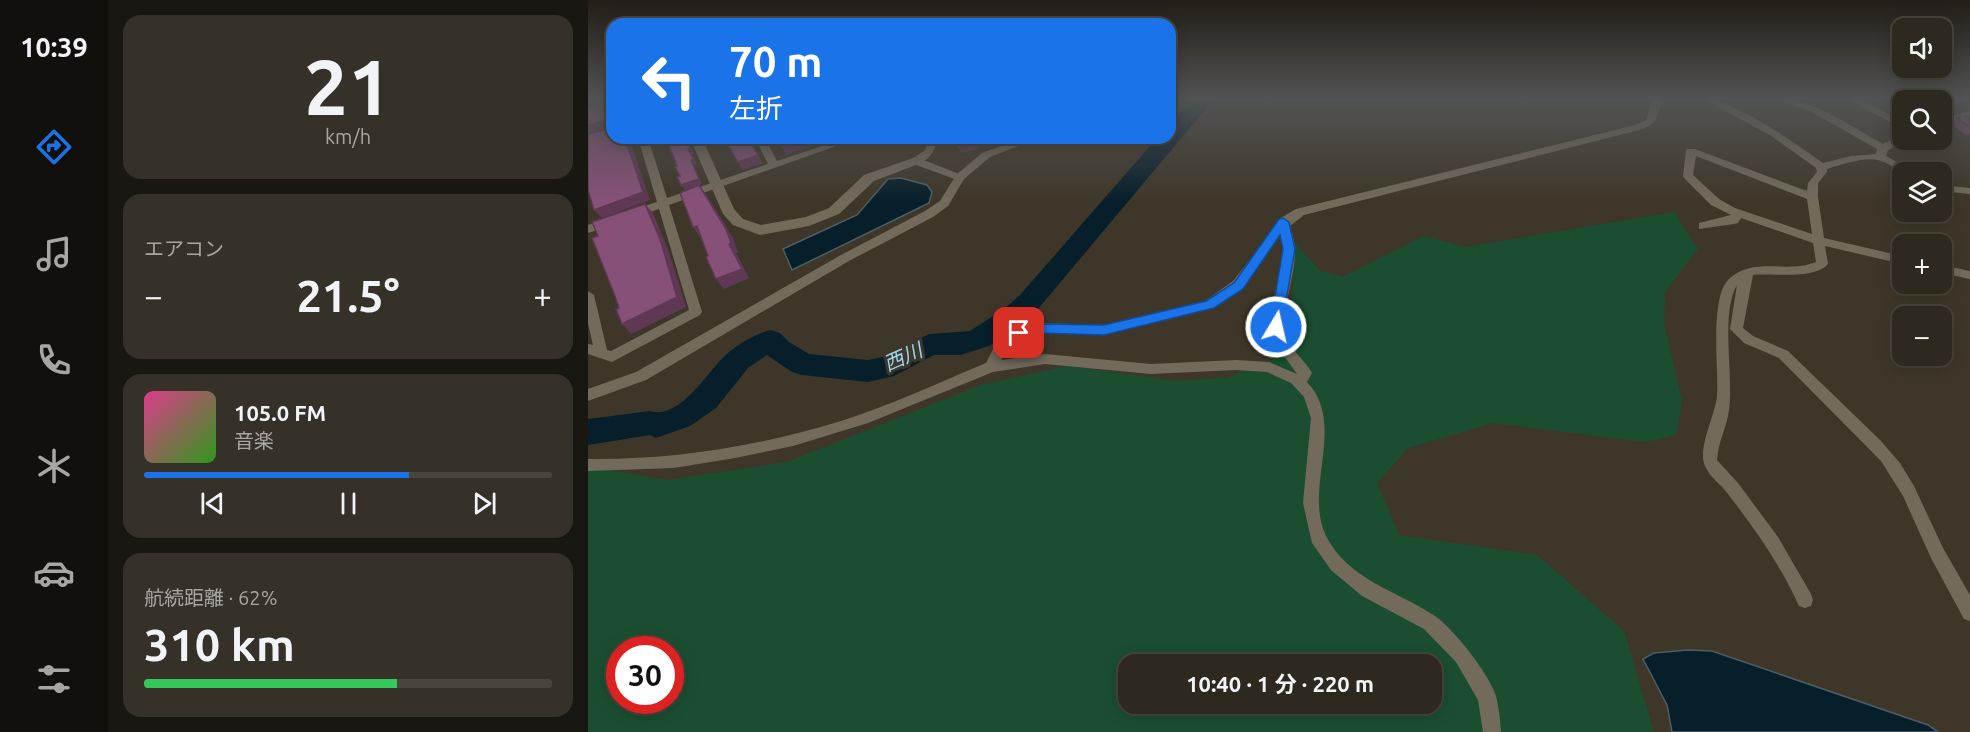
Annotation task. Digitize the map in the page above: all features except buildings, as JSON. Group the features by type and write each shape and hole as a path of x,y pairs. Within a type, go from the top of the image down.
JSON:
{"street":[{"path":"991,367 998,353 1019,333 1039,328 1104,330 1209,305 1238,286 1283,222 1300,212 1328,203 1614,133"},
{"path":"1774,133 1821,167 1822,172 1813,183 1812,196 1822,264 1812,269 1766,268 1749,271 1745,276 1736,329 1742,337 1777,350 1788,358 1805,380 1887,458 1914,496 1937,553 1970,613"},
{"path":"1852,133 1894,162"},
{"path":"588,295 594,351 612,357 696,312 645,144"},
{"path":"698,144 728,211 738,222 760,230 809,221 834,211 869,178 916,161 930,151 932,144"},
{"path":"763,144 774,165"},
{"path":"588,229 837,144"},
{"path":"588,396 641,376 845,258 929,214 944,203 960,177 986,155 1016,144"},
{"path":"1821,167 1882,152 1892,145"},
{"path":"1812,196 1691,151 1688,176 1715,202 1738,213 1820,241 1892,258"},
{"path":"916,161 960,177"},
{"path":"1952,189 1970,191"},
{"path":"1703,226 1734,220 1738,213"},
{"path":"1283,222 1289,249 1276,327 1288,356 1305,373 1299,382"},
{"path":"1952,271 1970,275"},
{"path":"1745,276 1735,280 1730,287 1722,332 1723,408 1709,454 1710,464 1730,485 1796,580 1805,600"},
{"path":"588,465 626,467 717,454 820,433 991,367 1046,358 1151,369 1236,365 1269,367 1299,382 1310,394 1318,418 1311,503 1318,538 1337,566 1368,590 1430,623 1462,656 1487,697 1492,732"}],"green space":[{"path":"1674,212 1698,249 1665,292 1664,324 1682,401 1676,435 1646,442 1493,423 1408,448 1377,483 1399,535 1537,555 1624,631 1654,732 588,732 588,469 603,469 667,480 787,462 981,385 1068,366 1174,381 1227,378 1276,357 1292,306 1293,272 1289,237 1320,271 1343,277 1423,236 1466,247"}],"water":[{"path":"901,178 927,185 932,192 929,203 792,270 783,249 857,215 888,179"},
{"path":"1688,650 1712,651 1928,725 1938,732 1672,732 1667,705 1643,659 1654,653"}],"waterway":[{"name":"西川","path":"588,432 650,423 656,425 679,417 706,400 738,360 770,340 781,352 786,352 802,364 868,371 894,365 929,345 961,344 979,339 1014,316 1029,302 1164,144"}],"route":[{"path":"1019,333 1039,328 1104,330 1209,305 1223,298 1238,286 1283,222 1289,249 1276,327"}]}
